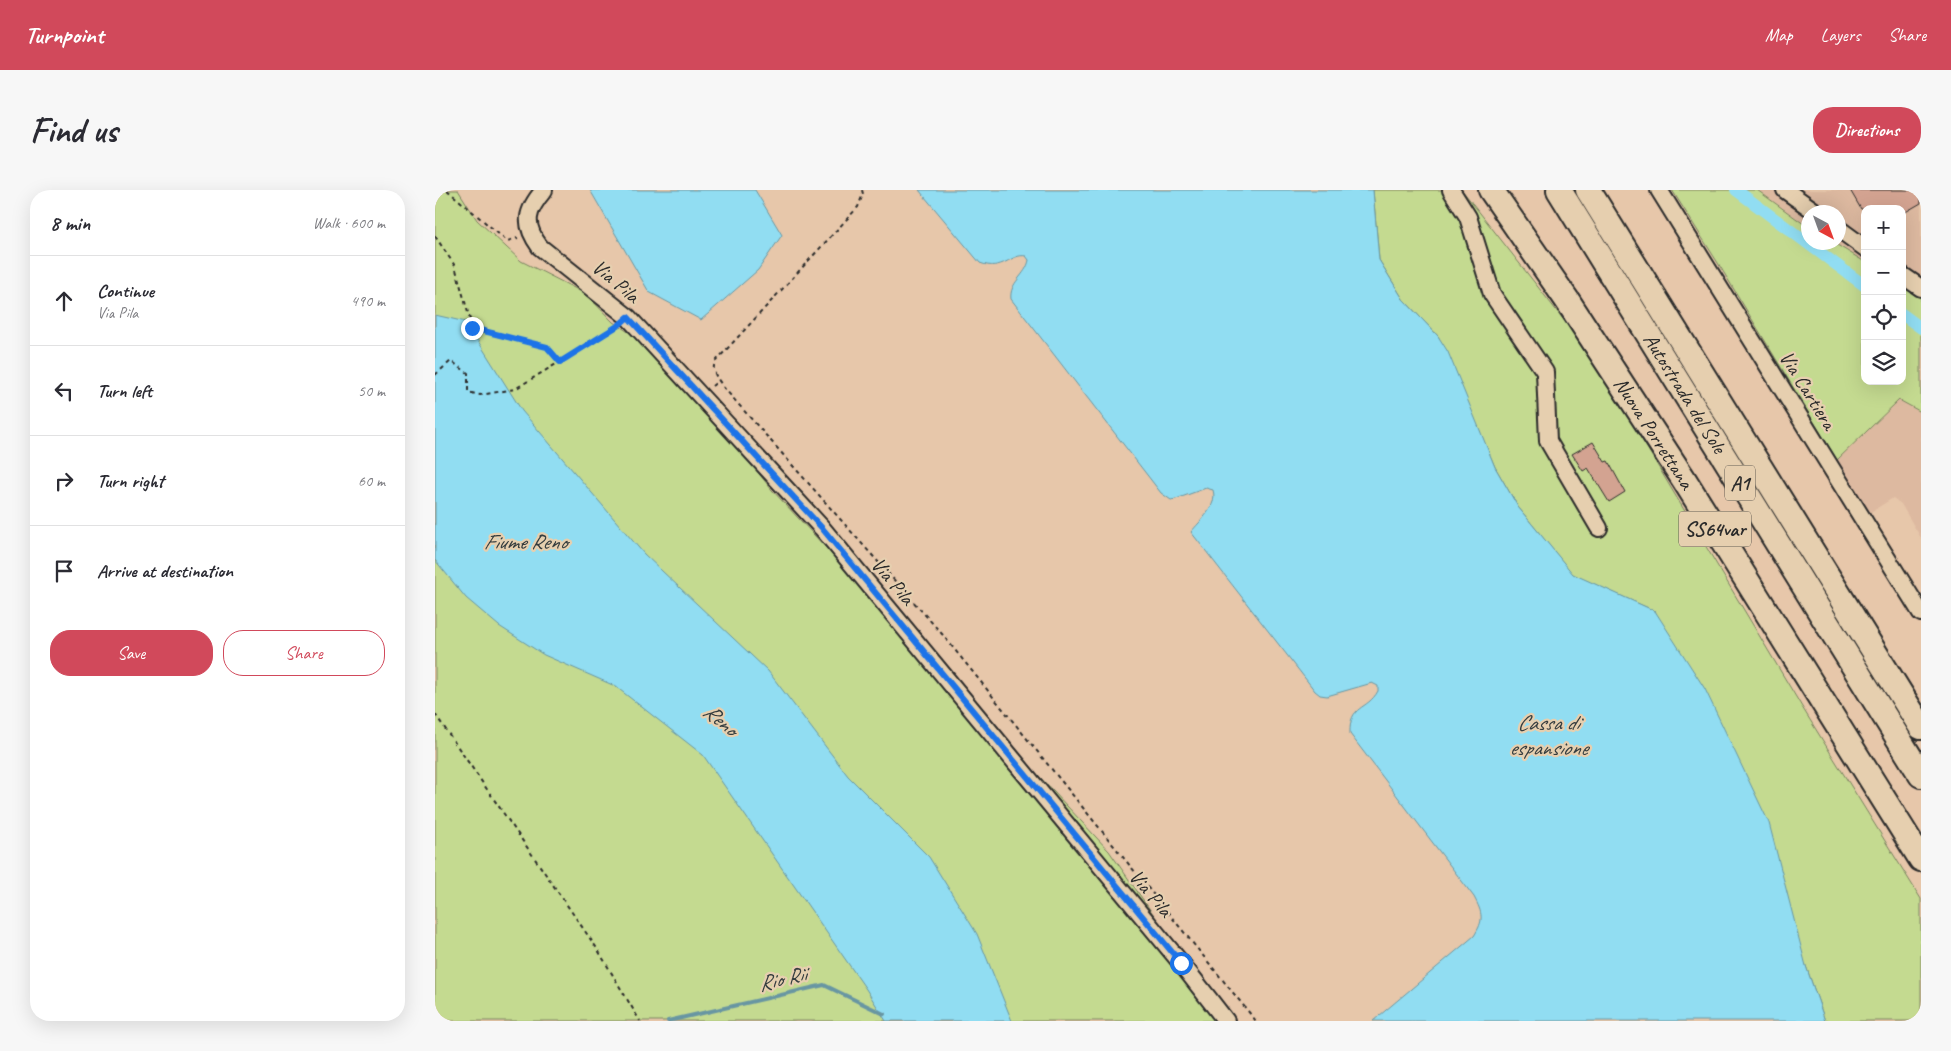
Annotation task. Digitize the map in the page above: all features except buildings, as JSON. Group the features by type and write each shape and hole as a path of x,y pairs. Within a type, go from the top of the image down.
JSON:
{"highway":[{"name":"Autostrada del Sole","path":"1559,190 1921,775"},
{"name":"Autostrada del Sole","path":"1588,190 1921,727"},
{"name":"Nuova Porrettana","path":"1495,194 1567,300 1683,478 1921,859"}],"street":[{"path":"531,234 528,223 529,214 533,203 544,190"},
{"path":"1451,190 1469,217 1492,294 1545,372 1547,441 1599,528"},
{"name":"Via Cartiera","path":"1659,190 1921,613"},
{"path":"1785,190 1806,205"},
{"name":"Via Pila","path":"531,234 540,246 628,317 822,528 1181,963 1225,1021"},
{"path":"1846,234 1861,245"},
{"path":"1906,278 1921,288"}],"path":[{"path":"447,190 507,241 531,234"},
{"path":"862,190 863,194 858,207 715,362 713,367 719,380 942,634 1256,1021"},
{"path":"435,236 455,266 472,328 547,347 560,362"},
{"path":"435,374 451,361 468,372 468,392 480,395 515,389 619,325 628,317"},
{"path":"712,386 719,380"},
{"path":"435,714 599,950 640,1021"}],"shaded area":[{"path":"1757,190 1921,190 1921,297 1906,288 1906,205 1861,205 1861,260 1845,250 1846,205 1801,205 1801,222"},
{"path":"1899,400 1921,412 1921,538 1901,504 1893,498 1869,513 1837,460"}],"green space":[{"path":"435,190 458,190 477,220 521,261 586,294 613,322 630,333 690,387 772,490 1109,851 1228,1021 435,1021"},
{"path":"1373,190 1462,190 1592,356 1802,707 1921,899 1921,1021 1825,1021 1806,966 1655,611 1573,575 1518,507 1495,467 1438,336 1403,299 1379,260"},
{"path":"1672,190 1757,190 1801,222 1801,250 1845,250 1861,260 1861,385 1906,385 1906,288 1921,297 1921,412 1899,400 1837,460"}],"water":[{"path":"590,190 755,190 782,235 758,270 701,320 649,292"},
{"name":"Cassa di espansione","path":"919,190 1373,190 1379,260 1403,299 1438,336 1448,352 1495,467 1518,507 1573,574 1655,611 1705,689 1769,823 1806,966 1825,1021 1373,1021 1474,936 1481,921 1481,913 1474,897 1350,734 1352,717 1374,697 1378,691 1378,686 1372,683 1327,696 1320,695 1315,691 1191,532 1211,507 1214,496 1213,490 1206,488 1171,500 1161,493 1011,299 1015,283 1027,266 1029,260 1026,256 1016,257 995,265 980,263"},
{"name":"Fiume Reno","path":"435,315 466,322 522,411 644,554 768,671 848,776 929,857 977,934 1012,1021 886,1021 866,989 703,755 615,686 544,655 499,626 466,598 435,560"}],"waterway":[{"path":"1736,190 1861,283"},
{"path":"1906,317 1921,328"},
{"name":"Rio Rii","path":"668,1021 824,985 884,1014"}],"route":[{"path":"472,328 547,347 560,362 619,325 628,317 822,528 1181,963"}],"water label":[{"name":"Reno","path":"721,719"}]}
